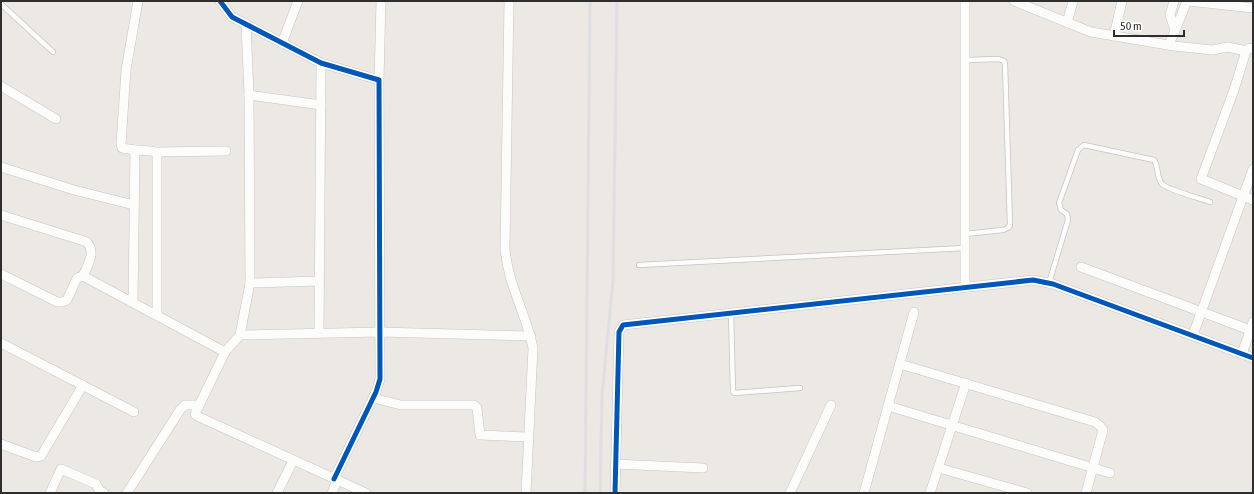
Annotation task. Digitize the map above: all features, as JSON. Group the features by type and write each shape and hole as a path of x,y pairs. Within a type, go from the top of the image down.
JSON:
{"street":[{"path":"138,1 126,70 121,144 122,148 155,152 226,151"},
{"path":"220,1 232,17 321,63 379,80"},
{"path":"282,43 298,1"},
{"path":"332,493 335,480 373,398 380,379 379,80 381,1"},
{"path":"509,1 505,249 508,275 531,336 533,356 526,493"},
{"path":"964,287 965,1"},
{"path":"1014,1 1091,32 1169,45 1212,50 1228,47 1250,50 1200,179 1253,200"},
{"path":"1067,23 1073,1"},
{"path":"1114,36 1122,1"},
{"path":"1174,1 1170,15 1174,27"},
{"path":"1169,45 1174,27 1179,21 1187,1 1253,8"},
{"path":"246,24 249,95 250,283 240,335 225,352 199,404 196,414 197,416 293,461 366,493"},
{"path":"319,334 321,63"},
{"path":"1,86 56,119"},
{"path":"249,95 321,105"},
{"path":"133,302 135,150"},
{"path":"155,152 157,154 157,315"},
{"path":"1,167 74,190 134,205"},
{"path":"1193,335 1242,195 1253,169"},
{"path":"1,214 87,242 91,247 92,255 83,276"},
{"path":"1081,267 1202,311 1252,326 1242,354"},
{"path":"1,274 57,302 67,300 77,278 83,276 225,352"},
{"path":"615,493 620,328 634,323 1033,280 1049,283 1253,358"},
{"path":"250,283 319,281"},
{"path":"864,493 914,312"},
{"path":"240,335 380,332 531,336"},
{"path":"1,343 134,412"},
{"path":"900,364 1095,422 1103,430 1086,493"},
{"path":"930,493 966,383"},
{"path":"1,444 36,457 41,456 82,385"},
{"path":"373,398 401,404 474,405 477,408 480,435 528,437"},
{"path":"127,493 180,410 185,405 199,404"},
{"path":"790,493 831,405"},
{"path":"888,406 1110,473"},
{"path":"277,493 293,461"},
{"path":"615,464 703,468"},
{"path":"939,468 1027,493"},
{"path":"50,493 61,470 96,484 99,490 104,493"}],"lane":[{"path":"1,4 53,52"},
{"path":"965,60 999,59 1004,61 1005,64 1010,225 1008,228 1003,230 965,234"},
{"path":"1049,283 1068,220 1067,214 1061,210 1059,203 1078,150 1084,145 1154,160 1160,180 1165,186 1210,202"},
{"path":"639,265 964,248"},
{"path":"731,313 734,393 800,388"}],"railway":[{"path":"585,493 590,1"},
{"path":"600,493 602,395 613,281 617,1"}],"cycle path":[{"path":"220,1 232,17 321,63 379,80 380,379 376,392 334,479"},
{"path":"615,493 619,332 623,325 1033,280 1053,284 1253,358"}]}
